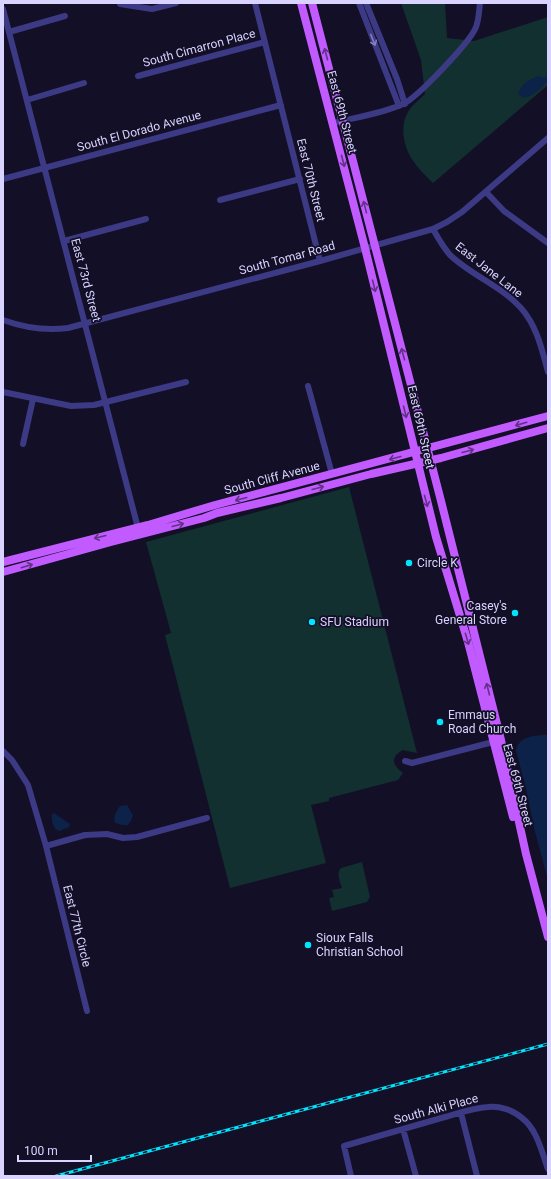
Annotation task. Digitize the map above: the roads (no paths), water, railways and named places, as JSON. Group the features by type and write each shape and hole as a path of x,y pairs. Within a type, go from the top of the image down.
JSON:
{"main road":[{"name":"East 69th Street","path":"301,3 365,248 442,561 497,741"},
{"name":"East 69th Street","path":"312,3 430,460 497,741 514,822 526,854 548,937"},
{"name":"South Cliff Avenue","path":"3,572 111,542 139,531 332,474 548,416"},
{"name":"South Cliff Avenue","path":"3,562 139,531 204,518 217,513 495,444 548,428"}],"street":[{"path":"120,4 152,9 176,3"},
{"name":"East 70th Street","path":"254,3 320,261"},
{"path":"359,3 402,105"},
{"path":"366,3 394,73 402,105"},
{"path":"333,123 402,105 425,87 469,39 476,28 480,3"},
{"name":"East 73rd Street","path":"3,9 139,531"},
{"path":"9,32 65,16"},
{"name":"South Cimarron Place","path":"138,76 264,42"},
{"path":"27,100 84,83"},
{"name":"South El Dorado Avenue","path":"3,179 281,105"},
{"name":"South Tomar Road","path":"3,320 32,328 50,330 68,328 320,261 433,229 462,212 548,138"},
{"path":"220,200 300,179"},
{"path":"486,192 504,211 548,243"},
{"path":"64,241 146,219"},
{"name":"East Jane Lane","path":"433,229 442,245 450,255 501,292 521,309 537,334 548,372"},
{"path":"3,392 77,406 94,405 186,382"},
{"path":"308,386 332,474"},
{"path":"23,444 33,398"},
{"path":"405,761 412,763 497,741"},
{"name":"East 77th Circle","path":"3,751 12,760 28,785 46,846 87,1011"},
{"path":"46,846 86,835 107,834 123,838 137,837 207,818"},
{"name":"South Alki Place","path":"351,1176 344,1146 461,1113 488,1107 506,1109 528,1123 548,1169"},
{"path":"461,1113 477,1176"},
{"path":"403,1129 416,1176"}],"water":[{"path":"538,76 545,78 548,76 548,81 537,92 523,98 518,94 519,90 529,80"},
{"path":"548,735 548,880 516,751 520,742 528,737"},
{"path":"127,805 133,815 131,821 128,825 115,823 116,812 120,806"},
{"path":"54,813 70,824 69,827 60,831 56,829 52,819 52,814"}],"railway":[{"path":"56,1176 548,1044"}],"place":[{"name":"Circle K","path":"409,563"},
{"name":"Casey's General Store","path":"515,613"},
{"name":"SFU Stadium","path":"312,622"},
{"name":"Emmaus Road Church","path":"440,722"},
{"name":"Sioux Falls Christian School","path":"308,945"}]}
